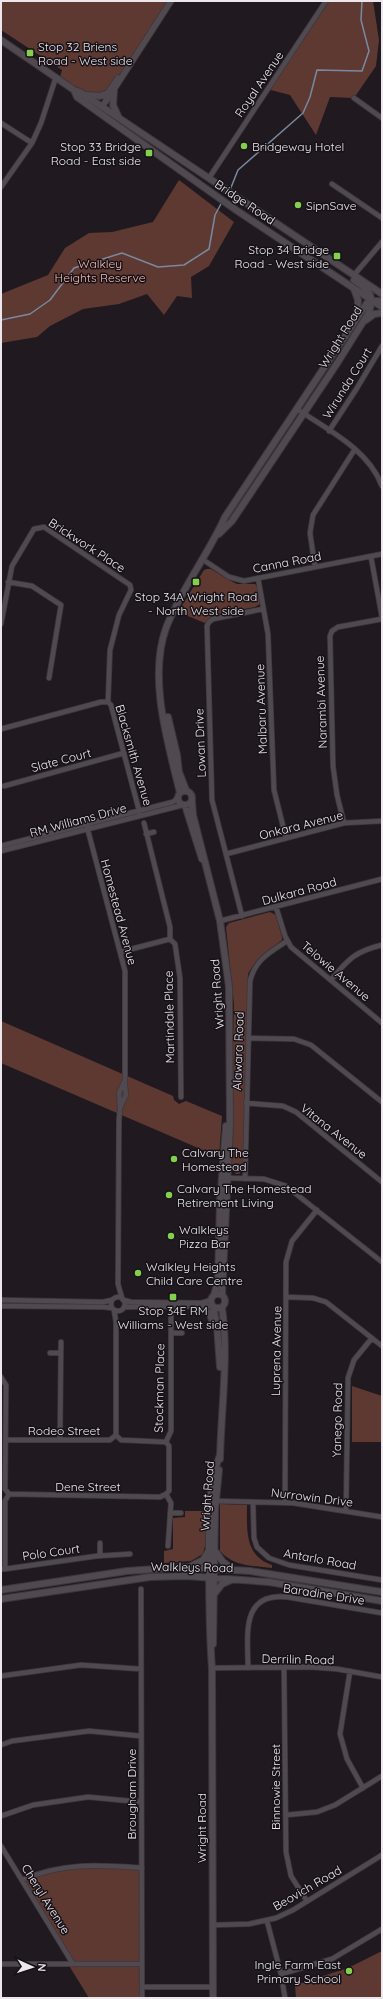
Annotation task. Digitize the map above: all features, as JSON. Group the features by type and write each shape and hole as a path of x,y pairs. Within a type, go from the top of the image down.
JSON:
{"main road":[{"path":"1,40 74,90 85,95 100,109"},
{"path":"74,90 78,97 100,109"},
{"path":"85,95 100,96 111,92 113,105 119,117"},
{"name":"Bridge Road","path":"100,109 119,117 382,294"},
{"name":"Bridge Road","path":"100,109 203,187 382,308"},
{"path":"180,170 185,162"},
{"path":"203,187 209,178"},
{"path":"307,258 314,248"},
{"path":"346,269 353,279 368,290 372,301 382,301"},
{"path":"354,288 358,303 356,320"},
{"name":"Wright Road","path":"179,795 161,696 159,666 164,635 173,614 216,536 224,517 367,303 372,301"},
{"name":"Wright Road","path":"216,536 232,521 350,344 363,323 372,301"},
{"path":"363,323 374,314 382,313"},
{"path":"343,339 350,344"},
{"name":"Wright Road","path":"161,696 176,748 180,775 186,790"},
{"path":"186,790 192,795 192,802 184,805 179,801 179,795 186,790"},
{"name":"Wright Road","path":"192,802 193,815 220,921 227,968 230,1006 229,1160 224,1178 218,1282 212,1302 217,1326 218,1353 223,1383"},
{"name":"Wright Road","path":"184,805 190,817 194,838 208,873"},
{"name":"Wright Road","path":"212,1550 220,1455 223,1383 224,1320 222,1308 225,1303 222,1295 224,1178"},
{"path":"222,1295 212,1302 218,1309 222,1308"},
{"path":"202,1307 211,1316 218,1353"},
{"name":"Wright Road","path":"213,1998 212,1668 210,1650 212,1592 212,1487 220,1455"},
{"path":"190,1567 203,1560 212,1550 232,1569"},
{"name":"Walkleys Road","path":"1,1590 148,1568 190,1567 232,1569 382,1592"},
{"path":"195,1576 212,1592 224,1583 238,1579"},
{"name":"Walkleys Road","path":"1,1599 150,1577 195,1576 238,1579 382,1601"}],"street":[{"path":"100,109 170,1"},
{"name":"Royal Avenue","path":"209,178 326,1"},
{"path":"1,187 32,143 41,122 56,77"},
{"path":"354,98 382,118"},
{"path":"1,123 32,143"},
{"path":"332,184 382,218"},
{"path":"354,275 382,242"},
{"name":"Wirunda Court","path":"329,431 382,346"},
{"path":"297,409 355,449 371,465 382,486"},
{"path":"315,566 310,533 313,515 324,494 355,449"},
{"name":"Brickwork Place","path":"8,582 12,566 34,529 44,526 130,585"},
{"name":"Canna Road","path":"202,559 233,579 244,581 382,554"},
{"path":"371,557 382,618"},
{"name":"Malbaru Avenue","path":"258,578 269,650 274,785 286,838"},
{"path":"1,624 8,582 32,586 61,605 49,678"},
{"name":"Blacksmith Avenue","path":"130,585 131,590 119,614 110,650 108,702 111,705 140,812"},
{"name":"Lowan Drive","path":"242,916 212,793 207,626 213,619 263,609"},
{"name":"Narambi Avenue","path":"344,823 337,795 333,766 330,636 332,631 338,627 382,618"},
{"path":"1,729 101,702 108,702"},
{"name":"Slate Court","path":"4,786 124,753"},
{"name":"RM Williams Drive","path":"1,846 140,812 173,802 179,795"},
{"name":"RM Williams Drive","path":"140,812 184,805"},
{"name":"Onkara Avenue","path":"226,854 344,823 382,821"},
{"name":"Martindale Place","path":"144,823 170,927 170,939 175,944 180,978 181,1097"},
{"name":"RM Williams Drive","path":"1,851 86,826"},
{"name":"Homestead Avenue","path":"86,826 126,978 126,1095 120,1108"},
{"path":"146,834 154,832"},
{"name":"Dulkara Road","path":"220,921 382,879"},
{"name":"Telowie Avenue","path":"276,907 287,941 294,950 382,1022"},
{"path":"120,952 170,939"},
{"name":"Alawara Road","path":"245,1179 250,981 254,969 263,957 287,941"},
{"path":"331,980 353,956 366,949 382,945"},
{"path":"248,1038 294,1039 311,1045 382,1102"},
{"name":"Homestead Avenue","path":"123,1309 118,1284 119,1093 125,1079"},
{"name":"Vitana Avenue","path":"246,1103 283,1106 296,1112 382,1182"},
{"path":"224,1178 268,1180 282,1183 382,1262"},
{"name":"Luprena Avenue","path":"285,1502 286,1262 290,1246 295,1237 317,1210"},
{"name":"Homestead Avenue","path":"116,1322 113,1309 113,1299 118,1284"},
{"path":"286,1297 313,1298 326,1302 382,1346"},
{"path":"1,1300 95,1302 122,1299 131,1302 212,1302"},
{"path":"1,1306 104,1307 123,1309 202,1307 212,1302"},
{"path":"116,1435 116,1322 123,1309"},
{"name":"Stockman Place","path":"168,1546 171,1503 166,1494 169,1491 169,1446 166,1442 170,1431 171,1314"},
{"name":"Stockman Place","path":"171,1333 182,1333"},
{"name":"Yanego Road","path":"346,1511 348,1378 354,1360 372,1338"},
{"path":"60,1440 61,1342"},
{"path":"50,1353 60,1353"},
{"path":"1,1377 6,1385 4,1407 6,1440 5,1489 9,1494 5,1502 3,1569"},
{"name":"Rodeo Street","path":"6,1440 110,1440 116,1435 120,1440 166,1442"},
{"name":"Dene Street","path":"9,1494 160,1497 166,1494"},
{"name":"Nurrowin Drive","path":"216,1501 285,1502 382,1517"},
{"name":"Antarlo Road","path":"253,1502 254,1538 257,1547 269,1558 289,1565 382,1580"},
{"path":"170,1513 181,1513"},
{"path":"100,1544 100,1556"},
{"name":"Polo Court","path":"3,1569 100,1556 130,1554"},
{"name":"Brougham Drive","path":"141,1590 142,1998"},
{"name":"Baradine Drive","path":"248,1668 250,1617 258,1604 266,1599 276,1597 287,1598 382,1613"},
{"path":"1,1676 81,1665 141,1669"},
{"name":"Binnowie Street","path":"284,1667 287,1862 291,1876 307,1901"},
{"name":"Derrilin Road","path":"212,1668 317,1667 382,1677"},
{"path":"350,1671 340,1734 347,1759 363,1788"},
{"path":"1,1745 77,1732 96,1731 141,1736"},
{"path":"286,1815 317,1812 335,1805 382,1776"},
{"path":"1,1816 33,1805 88,1797 142,1802"},
{"name":"Cheryl Avenue","path":"2,1848 73,1964"},
{"name":"Beovich Road","path":"213,1924 249,1924 268,1921 287,1913 382,1855"},
{"path":"22,1880 46,1870 83,1865 142,1868"},
{"path":"268,1921 281,1974 285,1998"},
{"path":"281,1974 332,1959 382,1929"},
{"path":"1,1964 142,1964"},
{"path":"142,1987 213,1987"}],"green space":[{"path":"1,1 171,1 128,67 108,93 85,95 59,81 62,70 1,30"},
{"path":"326,1 373,1 379,40 376,66 354,98 330,97 316,135 290,95 267,89"},
{"name":"Walkley Heights Reserve","path":"179,180 234,222 209,266 191,277 192,298 177,296 164,315 147,294 119,304 83,309 50,326 37,337 1,343 1,294 48,275 65,248 89,233 112,232 153,222"},
{"path":"211,569 237,584 255,584 258,587 260,604 255,607 213,615 205,623 178,612 204,570"},
{"path":"270,912 276,915 282,940 255,962 248,974 243,1169 239,1174 236,1174 230,1168 234,1005 226,927 229,923"},
{"path":"1,1021 173,1096 174,1100 179,1104 186,1101 222,1116 219,1157 1,1063"},
{"path":"352,1386 382,1396 382,1442 352,1442"},
{"path":"220,1504 247,1505 248,1532 252,1548 256,1555 263,1561 272,1565 272,1568 237,1563 225,1556 220,1551"},
{"path":"185,1511 206,1511 206,1542 203,1554 191,1561 164,1563 164,1551 173,1549 173,1518 185,1517"},
{"path":"83,1865 142,1868 142,1998 89,1998 68,1964 73,1964 22,1880"},
{"name":"Ingle Farm East Primary School","path":"382,1951 382,1998 296,1998 295,1985 348,1968"}],"waterway":[{"path":"230,190 238,170 303,113 310,97 317,70 362,71 369,51 361,20 362,1"},
{"path":"1,320 30,314 50,300 74,268 122,253 158,267 184,265 209,249 215,215 222,202"}],"place":[{"name":"Stop 32 Briens Road - West side","path":"30,53"},
{"name":"Bridgeway Hotel","path":"244,146"},
{"name":"Stop 33 Bridge Road - East side","path":"149,153"},
{"name":"SipnSave","path":"298,205"},
{"name":"Stop 34 Bridge Road - West side","path":"337,256"},
{"name":"Stop 34A Wright Road - North West side","path":"196,582"},
{"name":"Calvary The Homestead","path":"174,1159"},
{"name":"Calvary The Homestead Retirement Living","path":"169,1195"},
{"name":"Walkleys Pizza Bar","path":"171,1236"},
{"name":"Walkley Heights Child Care Centre","path":"138,1273"},
{"name":"Stop 34E RM Williams - West side","path":"173,1297"},
{"name":"Ingle Farm East Primary School","path":"349,1971"}]}
